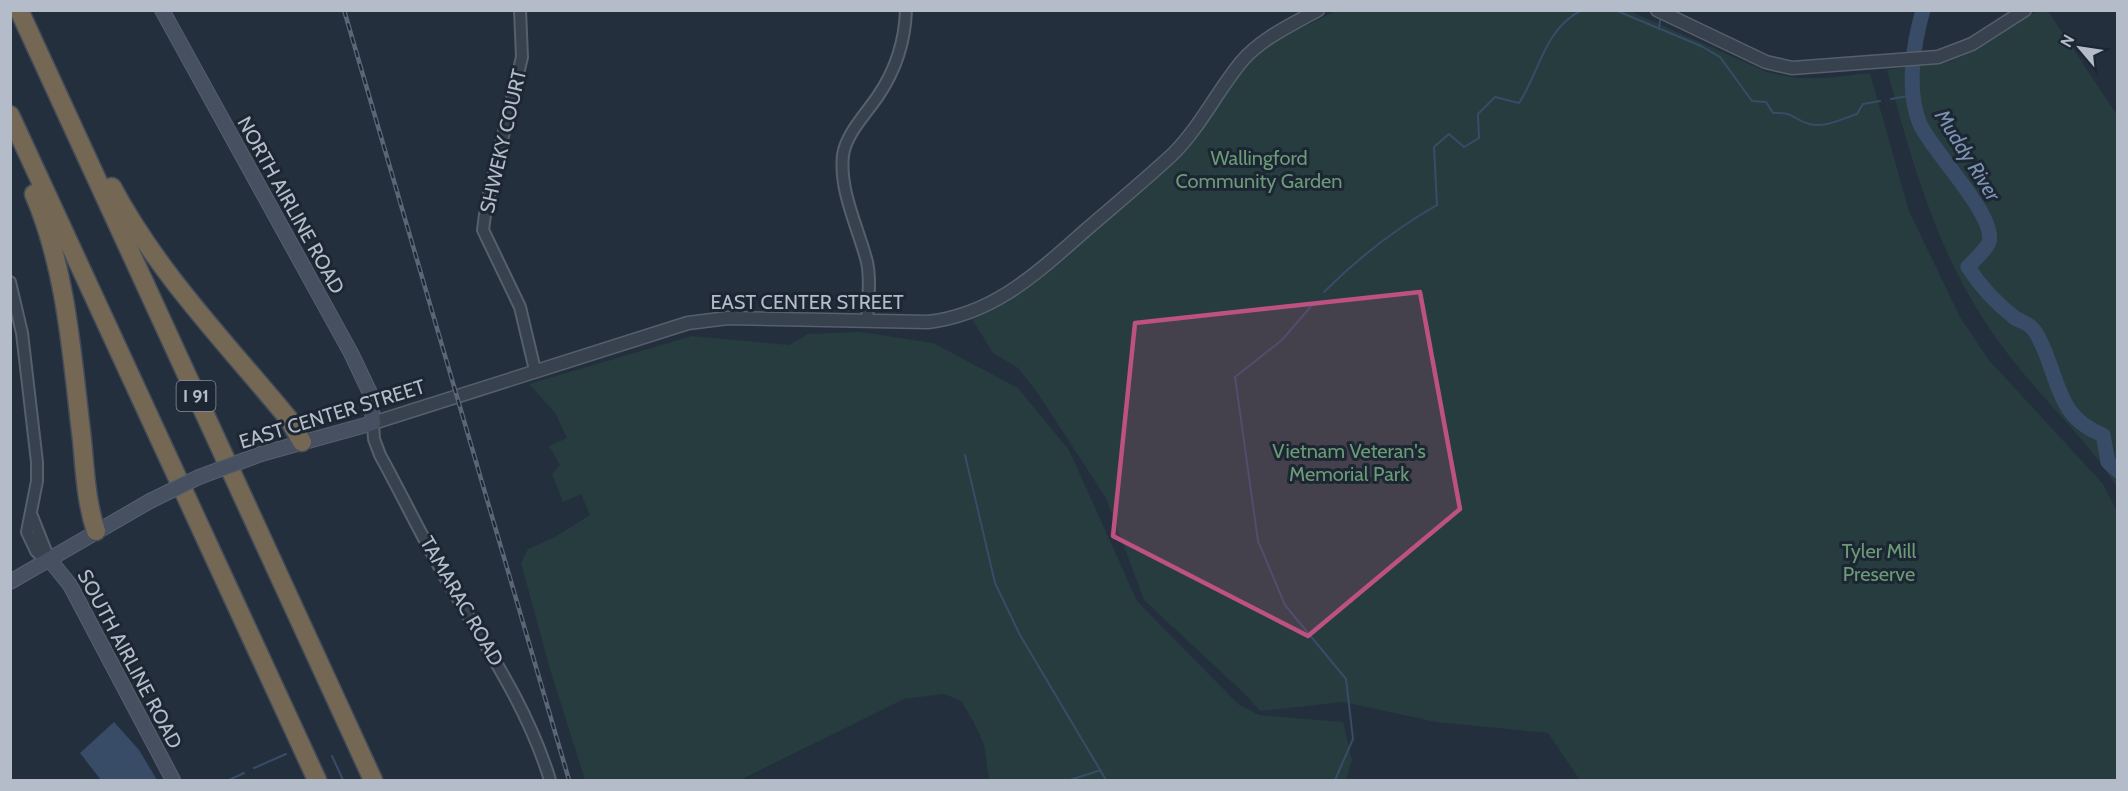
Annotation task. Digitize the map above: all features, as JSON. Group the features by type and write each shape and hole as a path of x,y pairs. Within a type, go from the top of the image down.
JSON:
{"highway":[{"name":"I 91","path":"19,10 373,780"},
{"path":"40,56 62,82 112,187 140,235 288,418 302,442"},
{"name":"I 91","path":"10,115 317,780"},
{"path":"27,151 31,185 48,233 63,294 88,496 96,531"}],"main road":[{"name":"NORTH AIRLINE ROAD","path":"162,10 359,370 372,400 373,423"},
{"name":"EAST CENTER STREET","path":"10,582 150,501 199,477 261,454 373,423"},
{"name":"SOUTH AIRLINE ROAD","path":"49,559 70,585 173,780"}],"street":[{"name":"SHWEKY COURT","path":"520,10 522,57 483,230 520,307 535,370"},
{"path":"867,321 869,281 867,263 842,175 843,152 855,128 879,94 892,70 901,46 906,10"},
{"name":"EAST CENTER STREET","path":"373,423 665,329 708,319 944,320 981,309 1013,292 1190,137 1242,61 1255,48 1318,10"},
{"path":"1657,10 1766,62 1791,68 1915,61 1960,50 2025,10"},
{"path":"10,282 22,333 37,462 28,537 38,553 49,559"},
{"name":"TAMARAC ROAD","path":"373,423 374,440 380,455 444,575 522,707 550,780"}],"highlighted area":[{"path":"1420,292 1460,509 1308,636 1113,536 1135,323"}],"green space":[{"path":"2038,10 2048,11 2117,115 2117,487 2090,450 2013,361 1978,310 1960,278 1930,212 1887,70 1950,61 1975,51"},
{"path":"1336,11 1630,11 1767,72 1796,78 1828,78 1870,73 1909,211 1960,317 1988,359 2103,484 2117,511 2117,780 1580,780 1548,733 1436,722 1343,702 1260,711 1247,696 1144,600 1106,498 1037,392 1018,368 993,353 972,319 997,308 1034,283 1187,150 1245,68 1262,51 1279,39"},
{"path":"861,332 933,343 1018,388 1069,450 1137,601 1238,704 1259,715 1343,722 1352,760 1346,780 989,780 984,744 972,719 961,701 944,694 904,699 740,780 585,780 550,669 521,563 528,549 555,537 590,515 581,494 563,502 552,474 560,465 549,446 567,438 555,413 529,384 692,336 789,345 808,334"}],"water":[{"path":"114,722 139,750 157,780 101,780 80,753"}],"waterway":[{"path":"1324,292 1378,244 1437,205 1434,147 1449,134 1464,147 1479,138 1478,114 1495,97 1519,103 1551,39 1569,18 1582,10"},
{"path":"1615,10 1701,46 1720,57 1752,101 1766,102 1773,113 1786,114 1809,124 1821,125 1857,114 1863,104 1880,101"},
{"name":"Muddy River","path":"1923,10 1912,68 1916,111 1926,135 1974,200 1989,231 1988,245 1968,267 1995,301 2035,331 2069,410 2088,428 2103,435 2108,462 2118,471"},
{"path":"1659,29 1660,20"},
{"path":"1891,99 1913,95"},
{"path":"1312,305 1282,340 1235,377 1258,541 1285,605 1346,679 1353,739 1335,780"},
{"path":"965,455 995,583 1020,635 1106,780"},
{"path":"254,768 286,754"},
{"path":"332,756 343,780"},
{"path":"1070,780 1101,770"},
{"path":"229,780 244,773"}],"railway":[{"path":"344,10 569,780"}],"park label":[{"name":"Wallingford Community Garden","path":"1259,170"},
{"name":"Vietnam Veteran's Memorial Park","path":"1349,462"},
{"name":"Tyler Mill Preserve","path":"1879,562"}]}
